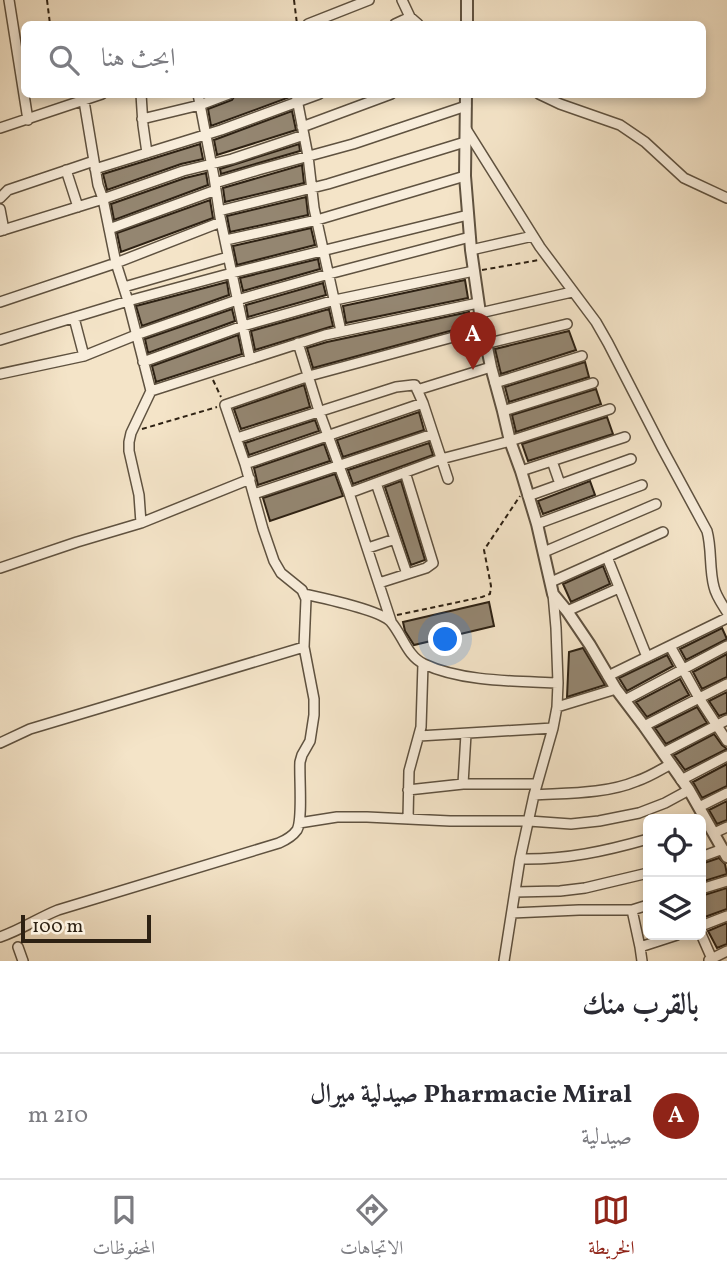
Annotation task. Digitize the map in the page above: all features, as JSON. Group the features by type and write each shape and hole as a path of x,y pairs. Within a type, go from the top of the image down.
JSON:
{"street":[{"path":"9,0 21,80"},
{"path":"316,21 369,0"},
{"path":"402,0 414,21"},
{"path":"467,0 467,21"},
{"path":"24,98 27,120"},
{"path":"0,128 92,98"},
{"path":"141,98 147,153"},
{"path":"199,98 250,359"},
{"path":"142,119 218,98"},
{"path":"0,209 2,230 183,171 256,152 381,98"},
{"path":"547,98 620,125 645,142 684,178 727,198"},
{"path":"0,198 8,190 66,170 147,153 206,135 297,99 317,220 341,331"},
{"path":"109,229 215,187 352,144 466,100 465,176 468,215 485,344 510,441 537,524 552,588 556,628 557,707 520,859 504,961"},
{"path":"84,101 98,185 116,263 151,391 131,433 129,451 139,495 141,523"},
{"path":"466,129 533,236 608,343 707,531 711,545 713,584 727,612"},
{"path":"219,211 312,188 465,142"},
{"path":"66,170 78,207"},
{"path":"226,240 317,220 465,176"},
{"path":"0,340 232,272 468,215"},
{"path":"0,302 116,263 221,222"},
{"path":"471,250 533,236"},
{"path":"0,374 84,356 237,300 470,237"},
{"path":"124,287 228,257"},
{"path":"143,362 243,326 335,300 474,271"},
{"path":"151,391 341,331 572,292"},
{"path":"74,318 84,356"},
{"path":"485,344 567,324"},
{"path":"0,937 58,910 278,843 291,836 299,823 300,762 310,741 314,715 304,647 307,606 299,587 277,567 225,405 309,376 483,329"},
{"path":"298,343 390,619 410,653 423,664 448,672 478,678 558,683"},
{"path":"495,383 582,356"},
{"path":"207,359 210,372"},
{"path":"417,390 491,367"},
{"path":"503,411 593,383"},
{"path":"237,438 397,387 415,385 448,479"},
{"path":"245,464 423,402"},
{"path":"349,493 441,459 510,441 610,409"},
{"path":"254,494 433,433"},
{"path":"521,471 625,437"},
{"path":"527,492 631,459"},
{"path":"552,461 559,484"},
{"path":"379,583 433,564 405,472"},
{"path":"0,568 141,523 250,479"},
{"path":"376,483 407,574"},
{"path":"537,524 642,485"},
{"path":"544,552 656,504"},
{"path":"552,588 607,557 663,532"},
{"path":"368,548 394,539"},
{"path":"607,557 647,657"},
{"path":"552,588 616,689 689,790 701,814"},
{"path":"567,611 619,588"},
{"path":"304,594 336,601 390,619"},
{"path":"608,676 727,618"},
{"path":"670,646 727,741"},
{"path":"625,700 727,646"},
{"path":"0,743 30,729 304,647"},
{"path":"408,819 409,771 421,727 423,664"},
{"path":"644,726 727,684"},
{"path":"557,707 616,689"},
{"path":"663,753 727,720"},
{"path":"419,736 553,728"},
{"path":"463,785 466,734"},
{"path":"681,780 727,757"},
{"path":"534,795 623,786 671,764"},
{"path":"408,790 463,785 537,784"},
{"path":"299,823 337,817 367,817 571,824 599,821 652,809 689,790"},
{"path":"699,807 727,793"},
{"path":"706,824 725,853 706,856"},
{"path":"714,833 727,827"},
{"path":"520,859 579,856 643,840"},
{"path":"514,892 585,888 643,874"},
{"path":"706,887 727,881"},
{"path":"512,914 632,910 643,907"},
{"path":"632,910 642,961"},
{"path":"706,924 727,916"},
{"path":"640,947 662,940"},
{"path":"703,940 709,960 727,951"},
{"path":"18,947 23,961"}],"path":[{"path":"47,0 50,21"},
{"path":"294,0 297,21"},
{"path":"474,271 548,258"},
{"path":"131,433 225,405 210,372"},
{"path":"390,619 489,594 491,586 484,550 527,492"}],"building":[{"path":"287,98 211,126 208,109 232,100"},
{"path":"292,111 296,130 217,155 214,140"},
{"path":"200,144 203,159 107,190 103,174"},
{"path":"299,144 300,151 221,174 220,169"},
{"path":"302,165 304,183 225,202 223,188"},
{"path":"206,173 208,185 114,220 111,204"},
{"path":"306,197 308,215 230,232 227,216"},
{"path":"210,200 213,218 121,252 117,233"},
{"path":"311,228 315,245 237,265 233,246"},
{"path":"318,259 320,269 243,291 240,278"},
{"path":"465,280 468,298 346,323 343,306"},
{"path":"227,282 229,295 142,326 136,306"},
{"path":"323,283 326,295 248,317 246,305"},
{"path":"232,309 235,321 148,353 145,339"},
{"path":"329,309 333,326 255,350 251,331"},
{"path":"469,312 472,325 313,368 307,348 327,342"},
{"path":"569,331 576,350 501,374 495,349"},
{"path":"238,335 242,354 156,382 152,366"},
{"path":"585,362 589,377 509,402 505,387"},
{"path":"304,385 310,407 241,429 234,409"},
{"path":"596,389 601,404 516,432 512,415"},
{"path":"419,412 424,430 343,457 337,440"},
{"path":"607,417 613,434 528,461 522,444"},
{"path":"315,420 319,431 249,455 245,443"},
{"path":"429,443 433,455 353,484 348,470"},
{"path":"324,444 330,461 258,485 254,468"},
{"path":"335,474 343,496 270,521 263,498"},
{"path":"401,481 425,560 411,565 385,487"},
{"path":"590,481 595,495 543,514 538,501"},
{"path":"603,566 610,584 571,602 563,584"},
{"path":"489,602 494,626 414,645 405,631 403,622"},
{"path":"722,628 727,639 686,660 680,649"},
{"path":"583,648 605,685 567,697 569,652"},
{"path":"727,654 727,677 702,689 693,672"},
{"path":"667,655 673,666 627,691 619,678"},
{"path":"680,679 689,695 647,717 636,702"},
{"path":"727,692 727,713 719,716 709,701"},
{"path":"697,707 707,723 666,744 655,728"},
{"path":"714,734 727,749 685,770 674,755"},
{"path":"727,764 727,786 702,798 693,782"},
{"path":"727,801 727,820 717,824 709,810"},
{"path":"719,858 725,864 727,874 706,880 706,862"},
{"path":"727,888 727,909 706,917 706,894"},
{"path":"727,923 727,944 717,948 708,931"}],"place":[{"name":"Pharmacie Miral صيدلية ميرال","path":"473,370"}]}
